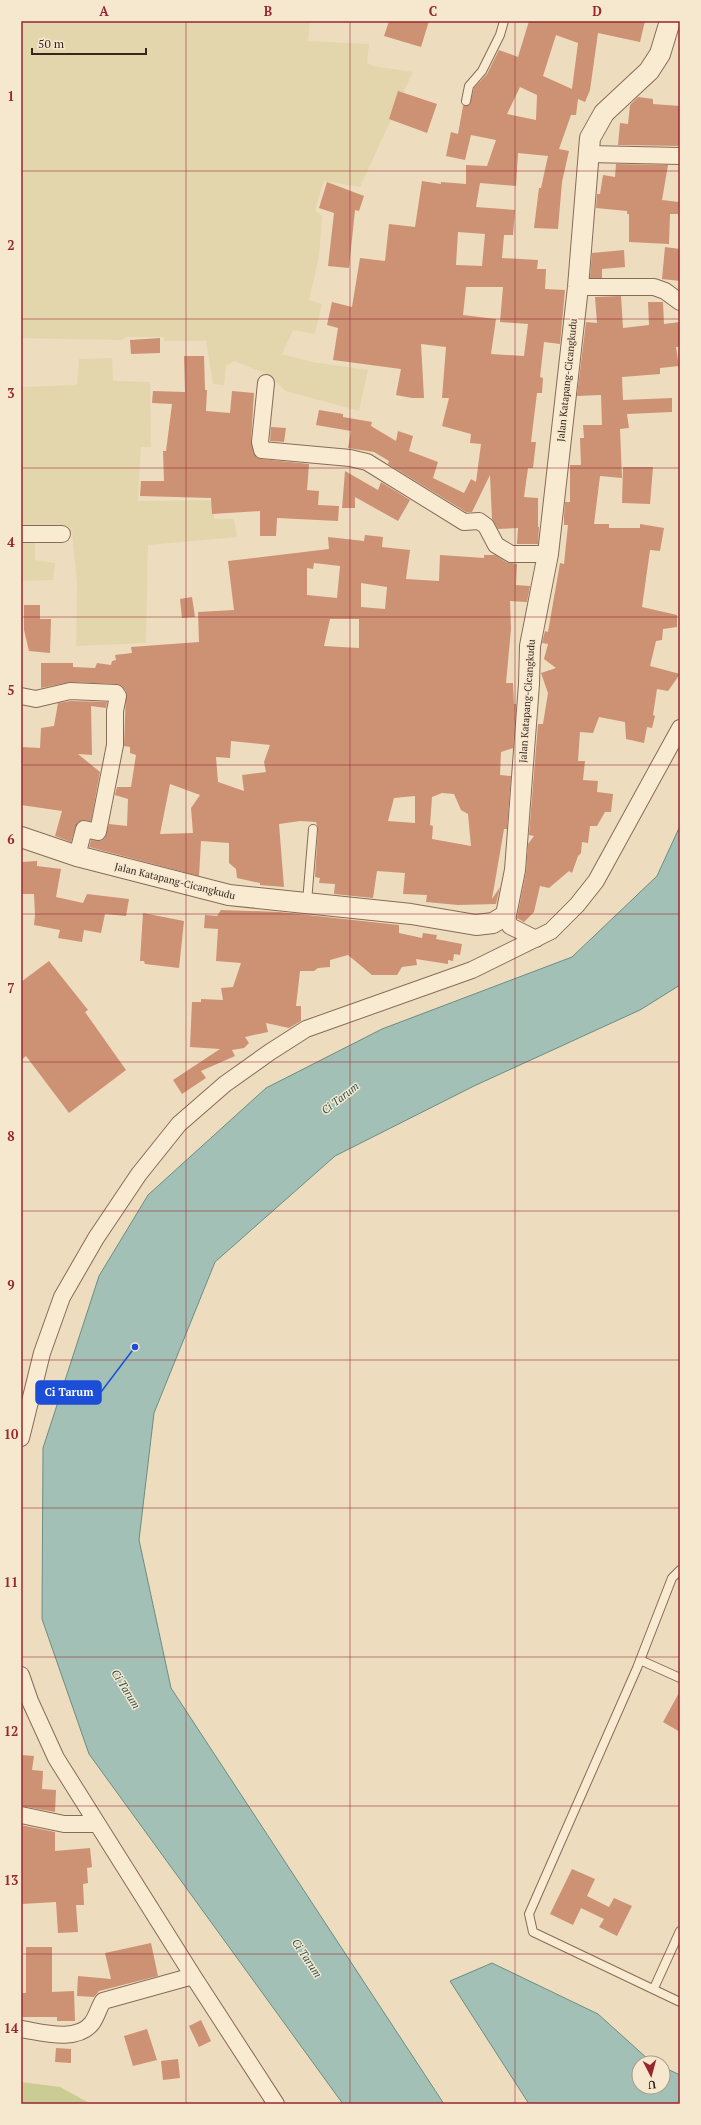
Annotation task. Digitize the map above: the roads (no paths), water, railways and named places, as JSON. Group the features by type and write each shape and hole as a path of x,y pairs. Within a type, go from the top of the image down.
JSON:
{"street":[{"name":"Jalan Katapang-Cicangkudu","path":"21,837 77,856 229,895 411,914 476,925 493,923 506,915 515,870 529,684 530,646 548,554 578,287 590,138 604,113 649,72 660,54 670,21"},
{"path":"588,154 680,156"},
{"path":"578,287 654,287 665,291 680,302"},
{"path":"266,383 260,442 262,450 350,458 367,462 464,522 479,521 486,526 496,545 511,554 548,554"},
{"path":"21,534 62,534"},
{"path":"21,696 36,699 70,692 116,693 118,696 115,711 115,745 98,832 84,829 77,856"},
{"path":"21,1438 42,1353 62,1297 96,1238 135,1181 179,1124 225,1084 306,1029 472,970 551,931 563,920 596,882 680,728"},
{"path":"506,915 510,926 536,939"},
{"path":"21,1675 30,1701 56,1758 193,1976 276,2104"},
{"path":"21,1816 64,1824 97,1824"},
{"path":"21,2028 49,2033 79,2033 92,2023 103,2001 193,1976"}],"lane":[{"path":"466,101 469,86 482,71 500,35 504,21"},
{"path":"307,902 313,829"},
{"path":"680,1570 672,1578 640,1660 528,1914 534,1932 654,1988 680,2002"},
{"path":"640,1660 680,1678"},
{"path":"654,1988 680,1931"}],"water":[{"path":"680,826 680,985 640,1010 474,1086 335,1156 215,1262 154,1413 139,1540 171,1688 444,2104 343,2104 89,1754 42,1619 43,1448 99,1276 148,1195 266,1088 382,1029 572,957 657,876"},
{"path":"492,1963 598,2014 643,2055 631,2055 631,2095 671,2095 671,2071 680,2075 680,2104 529,2104 450,1981"}],"place":[{"name":"Ci Tarum","path":"135,1347"}]}
